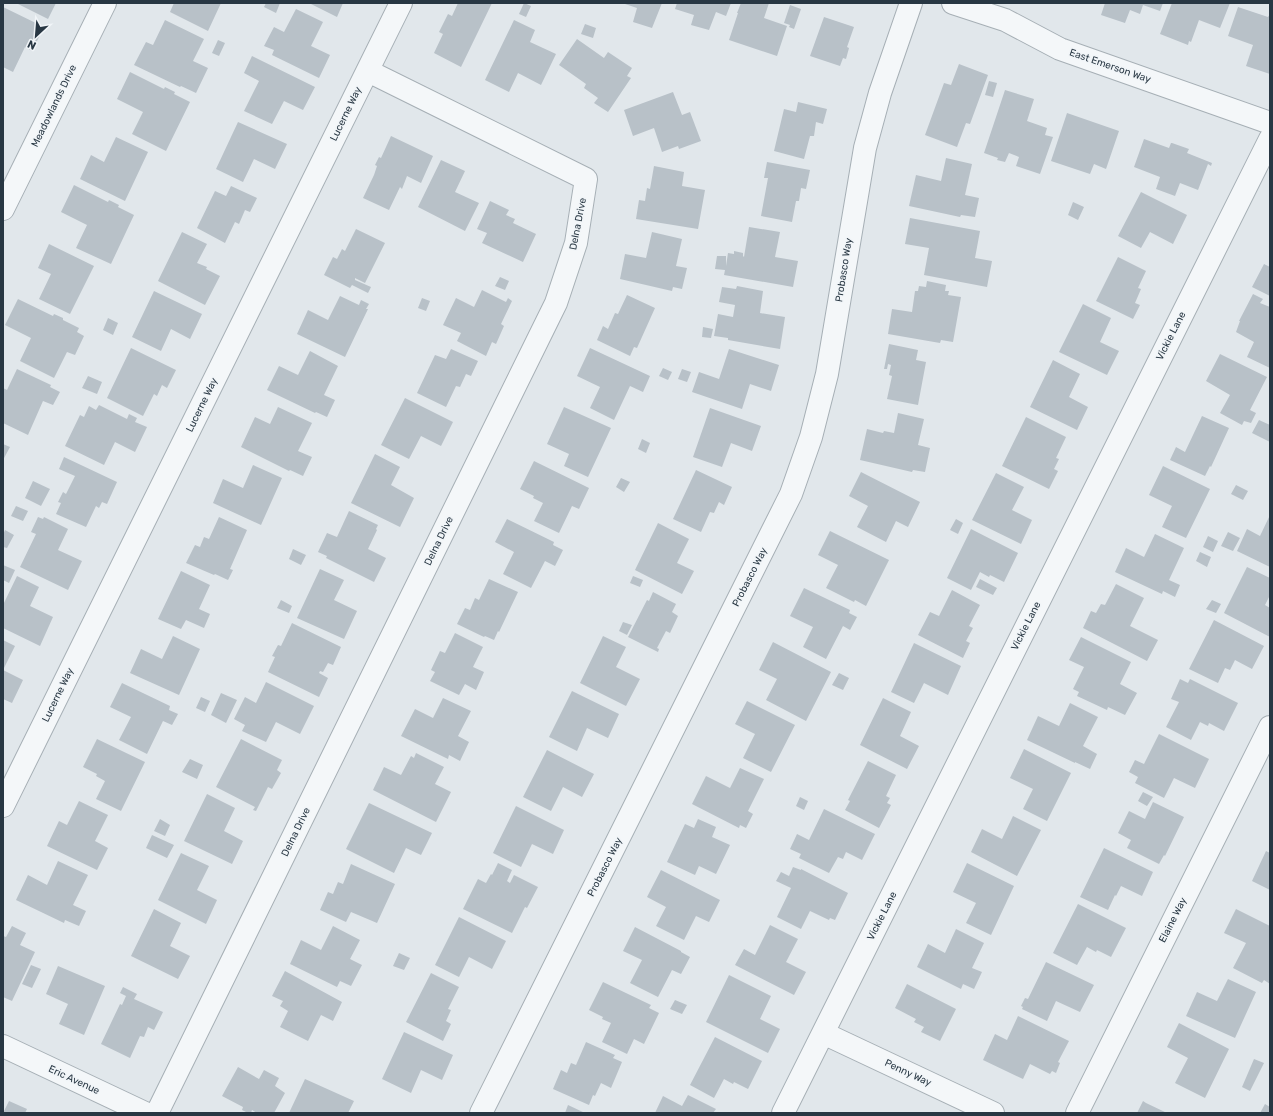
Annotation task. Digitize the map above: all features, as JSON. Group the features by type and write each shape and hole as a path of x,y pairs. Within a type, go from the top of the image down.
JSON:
{"street":[{"name":"Meadowlands Drive","path":"3,209 105,3"},
{"name":"Lucerne Way","path":"3,806 401,3"},
{"name":"Probasco Way","path":"481,1113 791,494 811,437 827,374 865,148 880,93 911,3"},
{"name":"East Emerson Way","path":"953,3 1005,20 1060,49 1270,123"},
{"name":"Delna Drive","path":"157,1113 556,303 576,243 586,179 368,71"},
{"name":"Vickie Lane","path":"783,1113 1270,139"},
{"name":"Elaine Way","path":"1077,1113 1270,727"},
{"name":"Penny Way","path":"823,1033 994,1113"},
{"name":"Eric Avenue","path":"3,1046 145,1113"}],"building":[{"path":"16,3 56,3 48,19"},
{"path":"174,3 221,3 208,31 170,12"},
{"path":"266,3 280,3 276,13 264,7"},
{"path":"309,3 343,3 337,17"},
{"path":"458,3 492,3 461,67 434,53 443,34 439,32 448,14 452,16"},
{"path":"524,3 531,6 526,17 519,14"},
{"path":"622,3 662,3 652,28 633,22 637,8"},
{"path":"677,3 731,3 726,16 716,12 709,30 691,25 694,15 675,9"},
{"path":"741,3 769,3 764,18 787,26 777,56 729,40"},
{"path":"1105,3 1163,3 1160,11 1143,5 1140,14 1130,10 1125,23 1101,15"},
{"path":"1172,3 1230,3 1220,28 1199,20 1191,42 1189,41 1188,45 1160,34"},
{"path":"790,5 801,9 794,29 789,27 790,25 784,23"},
{"path":"3,7 44,27 32,51 25,47 13,72 3,67"},
{"path":"1238,7 1268,17 1270,14 1270,74 1246,66 1253,45 1228,36"},
{"path":"296,9 323,22 311,46 330,55 319,78 272,55 274,50 264,46 274,27 284,32"},
{"path":"824,17 854,27 847,47 849,48 846,59 843,58 840,66 810,56"},
{"path":"165,20 204,39 193,61 208,68 196,93 134,65 146,42 153,45"},
{"path":"514,20 535,30 530,42 556,54 541,85 518,73 509,92 485,80"},
{"path":"585,24 596,28 593,38 581,34"},
{"path":"577,39 604,58 608,52 632,68 627,76 631,78 608,112 594,103 598,98 584,88 586,84 559,65"},
{"path":"218,40 225,43 219,56 212,53"},
{"path":"252,56 315,87 303,110 284,101 272,124 244,111 259,81 244,73"},
{"path":"959,64 988,75 970,124 966,123 957,147 925,135 944,83 951,85"},
{"path":"130,72 164,89 165,87 175,92 174,94 190,102 166,151 132,134 143,112 117,99"},
{"path":"989,81 997,83 993,97 985,95"},
{"path":"1005,90 1034,99 1027,121 1047,128 1045,135 1053,137 1040,174 1016,166 1019,157 1009,153 1005,162 997,160 998,158 984,153"},
{"path":"673,92 682,115 690,112 701,141 679,149 678,146 662,152 654,128 633,136 624,110"},
{"path":"798,102 827,109 823,124 816,122 814,136 810,136 804,159 774,151 784,109 796,112"},
{"path":"1067,113 1119,131 1106,169 1094,164 1090,174 1051,161"},
{"path":"238,122 287,144 275,169 254,159 243,182 216,169"},
{"path":"391,136 433,156 421,183 407,176 402,189 400,187 389,210 363,198 374,175 377,166 375,165 379,157 381,158"},
{"path":"116,137 148,152 125,201 80,179 91,155 104,162"},
{"path":"1144,139 1169,148 1172,143 1189,149 1187,153 1212,163 1211,166 1208,164 1198,190 1180,183 1175,196 1156,189 1160,177 1134,167"},
{"path":"946,158 972,164 965,195 979,198 975,217 961,215 960,217 909,206 916,175 941,181"},
{"path":"441,160 465,171 455,192 479,203 465,231 418,207"},
{"path":"767,162 810,170 806,189 801,188 799,201 796,201 792,222 761,216 768,178 764,178"},
{"path":"654,166 684,172 682,186 705,190 698,229 636,219 639,200 645,201 647,188 650,189"},
{"path":"74,185 108,202 109,200 119,205 118,207 134,215 111,264 76,248 87,225 61,212"},
{"path":"231,186 257,198 250,212 245,210 239,224 235,222 225,243 197,228 215,191 226,196"},
{"path":"1141,192 1187,215 1173,244 1150,232 1141,248 1118,236"},
{"path":"490,201 509,210 506,215 515,219 513,223 536,234 523,262 482,243 487,233 477,229"},
{"path":"1073,202 1084,207 1078,220 1068,215"},
{"path":"910,218 980,231 975,258 992,261 987,287 924,275 929,248 905,244"},
{"path":"749,227 780,232 775,257 798,261 793,287 724,275 725,270 715,269 717,256 726,256 726,266 728,253 734,254 734,251 743,253 744,257"},
{"path":"356,229 385,243 365,283 355,278 355,280 371,287 368,293 352,285 350,288 324,275 333,257 337,259 342,249 345,251"},
{"path":"182,232 207,244 197,263 207,267 206,269 220,276 205,305 158,281"},
{"path":"652,232 682,239 676,266 687,268 682,289 673,287 672,291 620,279 625,254 646,258"},
{"path":"49,244 94,266 70,314 39,299 51,274 38,268"},
{"path":"1118,257 1146,271 1138,288 1141,289 1135,303 1140,305 1133,319 1096,301"},
{"path":"1264,264 1270,267 1270,296 1252,287"},
{"path":"500,277 509,281 505,290 495,286"},
{"path":"927,281 946,285 945,291 949,291 948,295 961,297 953,342 941,340 940,343 888,334 892,309 912,312 915,291 918,291 919,286 926,287"},
{"path":"737,286 763,291 760,313 785,317 780,349 728,340 728,338 714,336 718,314 733,317 735,305 719,302 722,287 736,289"},
{"path":"482,290 506,302 508,298 512,301 501,324 504,326 496,344 492,342 486,356 457,341 461,333 443,325 456,298 474,307"},
{"path":"154,291 202,314 190,339 171,329 161,351 132,337"},
{"path":"1253,294 1263,299 1260,303 1270,307 1270,368 1247,357 1254,342 1236,332 1239,321"},
{"path":"627,295 655,308 637,348 634,347 630,356 597,340 603,326 608,329 615,313 618,314"},
{"path":"340,296 359,305 361,300 369,304 345,357 297,334 308,310 328,320"},
{"path":"422,298 430,301 426,311 418,308"},
{"path":"18,299 53,316 54,314 63,318 63,320 79,328 77,332 84,336 75,355 67,352 54,378 20,361 31,338 5,325"},
{"path":"1083,304 1111,318 1100,342 1119,351 1107,375 1059,352"},
{"path":"108,318 118,323 113,335 103,330"},
{"path":"703,327 713,329 711,338 702,337"},
{"path":"889,344 918,350 916,360 926,362 918,405 887,399 892,376 889,375 891,365 888,364 887,369 884,369"},
{"path":"131,348 176,370 167,388 162,385 157,396 154,394 143,416 107,398"},
{"path":"590,348 650,376 643,392 630,386 614,420 590,408 600,387 577,376"},
{"path":"451,349 478,361 471,376 466,374 460,387 456,386 446,407 417,393 435,355 446,359"},
{"path":"729,349 779,365 771,391 750,384 742,409 692,392 699,372 719,379"},
{"path":"310,351 338,366 324,395 335,400 327,417 316,412 315,413 267,390 279,366 298,375"},
{"path":"1220,354 1267,377 1250,410 1256,413 1251,423 1244,421 1242,425 1220,413 1230,395 1206,381"},
{"path":"1053,360 1080,374 1069,397 1088,407 1077,430 1030,407"},
{"path":"663,368 672,372 668,380 659,376"},
{"path":"17,369 51,385 50,387 60,392 53,405 43,401 28,435 3,423 3,388 7,390"},
{"path":"682,369 691,372 687,382 678,379"},
{"path":"88,376 102,382 97,394 82,388"},
{"path":"405,398 453,422 441,446 421,436 409,459 381,445"},
{"path":"99,405 127,419 129,414 137,418 135,422 147,427 135,452 115,442 104,465 65,446 80,415 84,417 89,406 96,410"},
{"path":"278,407 312,423 298,451 312,457 303,476 290,470 289,471 241,447 255,417 270,424"},
{"path":"564,407 611,428 588,477 564,466 569,454 547,444"},
{"path":"710,408 761,426 752,451 731,443 722,467 693,457"},
{"path":"898,413 924,419 918,445 930,448 925,472 913,470 912,472 860,460 867,429 883,433 884,431 894,433"},
{"path":"1202,416 1229,428 1211,467 1210,466 1205,476 1170,460 1176,447 1185,452"},
{"path":"1026,417 1066,437 1056,458 1059,459 1054,469 1058,471 1049,489 1002,466"},
{"path":"1259,420 1270,425 1270,442 1252,433"},
{"path":"642,439 650,443 646,453 638,449"},
{"path":"3,444 10,447 3,460"},
{"path":"375,454 400,467 391,485 414,498 400,527 351,503"},
{"path":"64,457 117,482 107,504 102,502 99,508 96,506 86,527 56,514 61,503 58,502 63,492 66,494 75,476 59,469"},
{"path":"534,461 589,488 579,509 572,506 559,533 534,521 543,503 533,498 534,496 520,489"},
{"path":"253,465 282,478 261,525 213,503 223,479 243,488"},
{"path":"1163,466 1210,489 1186,538 1162,527 1172,506 1149,495"},
{"path":"696,470 732,487 724,505 719,502 714,513 710,512 701,532 673,519"},
{"path":"861,472 920,502 908,527 896,521 886,542 857,527 868,506 849,496"},
{"path":"996,473 1024,487 1012,510 1032,520 1021,544 972,520"},
{"path":"621,478 630,482 624,492 616,487"},
{"path":"33,481 50,489 41,506 25,498"},
{"path":"1236,485 1248,491 1243,500 1231,494"},
{"path":"16,506 28,511 23,521 11,516"},
{"path":"349,511 378,525 368,549 386,558 374,582 326,558 327,556 318,552 327,533 337,537"},
{"path":"1270,515 1270,567 1237,551 1247,529 1260,536"},
{"path":"38,517 43,519 44,517 68,529 58,550 82,561 68,590 20,567 36,534 31,532"},
{"path":"219,517 247,530 230,569 233,570 228,580 186,563 195,545 200,547 204,537 209,539"},
{"path":"507,519 554,542 553,545 563,550 555,566 545,561 531,588 503,574 514,552 495,542"},
{"path":"956,519 963,523 958,534 950,530"},
{"path":"658,523 689,539 677,563 694,571 682,594 635,570"},
{"path":"971,529 1018,553 1004,582 980,572 971,590 947,578"},
{"path":"5,530 14,535 7,548 3,547 3,535"},
{"path":"830,531 889,560 866,606 855,600 854,602 826,588 838,565 818,555"},
{"path":"1228,532 1240,538 1233,551 1221,546"},
{"path":"1155,534 1184,548 1169,580 1180,585 1175,597 1163,591 1162,594 1115,572 1126,548 1144,557"},
{"path":"1208,536 1218,541 1213,552 1203,547"},
{"path":"293,549 306,555 301,565 289,559"},
{"path":"1200,552 1211,557 1207,567 1196,561"},
{"path":"3,565 15,570 9,583 3,580"},
{"path":"1247,567 1270,578 1270,595 1265,605 1270,608 1270,637 1224,613"},
{"path":"320,569 344,580 334,600 357,611 344,639 297,618"},
{"path":"181,571 210,585 199,609 210,614 204,628 186,620 181,629 158,619"},
{"path":"17,576 39,587 30,606 53,617 40,646 3,628 3,605"},
{"path":"633,576 643,580 640,587 630,583"},
{"path":"489,579 518,592 494,640 485,636 484,637 457,624 465,608 470,610 475,598 479,600"},
{"path":"980,579 997,588 993,595 976,587"},
{"path":"1116,584 1144,598 1130,626 1158,640 1147,661 1083,628 1091,611 1096,613 1101,604 1105,605"},
{"path":"804,588 850,610 849,613 857,617 850,630 843,626 826,659 803,647 813,627 790,616"},
{"path":"952,590 980,605 969,626 973,628 966,641 970,643 963,658 918,635 930,612 939,616"},
{"path":"653,592 676,604 672,612 678,616 670,633 666,631 657,648 659,649 658,652 628,637 647,600 649,601"},
{"path":"281,600 292,606 289,613 277,608"},
{"path":"1212,600 1221,604 1216,613 1206,609"},
{"path":"1214,620 1264,646 1252,669 1235,660 1230,670 1225,668 1218,683 1189,669"},
{"path":"623,622 632,625 627,635 619,631"},
{"path":"292,623 341,647 333,665 328,663 323,672 320,671 319,673 328,678 319,697 268,672 275,657 272,656 278,645 281,646"},
{"path":"455,633 483,647 473,667 484,672 476,690 465,684 459,695 430,681 435,672 431,670 440,651 445,653"},
{"path":"173,636 200,649 179,695 130,673 141,649 162,659"},
{"path":"603,636 626,647 616,667 640,679 626,706 580,683"},
{"path":"1081,637 1131,662 1120,684 1137,693 1125,715 1108,707 1107,710 1077,696 1079,692 1073,689 1084,667 1069,660"},
{"path":"3,640 15,646 3,670"},
{"path":"773,642 831,672 806,721 766,700 777,679 759,670"},
{"path":"914,643 961,666 948,695 924,683 914,703 891,692"},
{"path":"3,670 23,680 12,703 3,699"},
{"path":"839,673 849,678 843,690 832,685"},
{"path":"1180,679 1188,683 1190,679 1238,703 1224,731 1209,723 1208,726 1200,722 1191,740 1166,727 1179,702 1171,699"},
{"path":"266,682 314,706 300,734 276,722 266,742 242,731 245,725 234,719 245,697 256,703"},
{"path":"122,683 170,706 169,710 178,714 172,725 163,721 147,754 119,740 131,717 110,707"},
{"path":"572,691 619,714 608,738 587,728 577,751 549,737"},
{"path":"221,693 237,700 226,723 211,715"},
{"path":"201,697 210,701 205,712 196,708"},
{"path":"443,698 471,711 458,736 469,742 460,761 449,755 448,759 401,736 415,709 433,718"},
{"path":"883,698 911,712 900,736 919,746 907,769 860,745"},
{"path":"747,701 795,725 771,772 743,758 755,734 735,724"},
{"path":"1070,703 1098,717 1083,746 1097,754 1090,769 1027,740 1038,716 1059,726"},
{"path":"1159,734 1209,759 1195,788 1174,778 1164,798 1135,783 1138,777 1129,772 1135,760 1144,764"},
{"path":"97,739 145,762 121,811 96,799 105,781 96,776 97,774 83,767"},
{"path":"241,739 282,760 277,770 281,773 272,789 268,787 256,811 253,810 255,807 216,787"},
{"path":"1024,749 1071,773 1047,821 1023,809 1033,789 1010,778"},
{"path":"547,750 594,774 582,797 563,787 551,811 523,797"},
{"path":"416,753 444,767 435,784 451,792 436,822 373,790 384,767 401,775 411,756 414,758"},
{"path":"190,759 203,765 197,779 182,772"},
{"path":"868,761 896,775 886,796 890,798 887,803 891,805 879,828 845,810 850,801 848,800"},
{"path":"740,768 764,779 748,811 753,814 746,828 740,825 739,828 692,804 706,776 730,788"},
{"path":"1143,792 1153,797 1147,806 1138,801"},
{"path":"207,794 235,808 224,831 243,841 232,864 184,841"},
{"path":"800,797 808,801 804,810 796,806"},
{"path":"79,801 108,815 95,841 108,848 97,870 47,846 59,821 67,825"},
{"path":"1153,802 1184,817 1165,856 1164,855 1159,864 1127,848 1131,840 1118,833 1129,811 1145,819"},
{"path":"369,803 432,833 421,855 406,848 394,873 346,849"},
{"path":"516,806 564,830 553,854 532,844 521,867 493,853"},
{"path":"824,809 875,834 862,860 846,852 843,859 838,857 829,873 799,858 801,854 790,849 797,834 809,840"},
{"path":"1013,816 1041,830 1017,876 971,852 982,829 1002,839"},
{"path":"160,819 170,825 165,836 154,831"},
{"path":"698,819 716,827 712,837 730,845 716,874 699,866 695,875 667,862 685,824 694,828"},
{"path":"152,835 174,845 167,858 146,848"},
{"path":"1104,848 1153,872 1142,896 1121,886 1108,910 1080,897"},
{"path":"1266,851 1270,853 1270,890 1252,881"},
{"path":"181,853 209,866 197,890 217,900 206,924 158,900"},
{"path":"58,861 88,875 73,905 86,911 79,926 65,920 64,923 16,900 28,875 47,885"},
{"path":"498,863 512,870 507,881 510,883 514,875 538,887 527,908 525,907 512,933 463,909 478,879 486,883"},
{"path":"967,863 1014,886 991,935 966,923 976,903 953,892"},
{"path":"351,864 395,884 377,923 351,912 346,922 320,910 328,892 333,894 338,882 343,884"},
{"path":"793,867 801,869 848,893 835,920 830,918 829,920 810,911 801,929 777,917 791,888 776,881 781,872 789,876"},
{"path":"661,870 720,900 709,922 696,916 684,940 656,926 666,907 647,897"},
{"path":"1078,904 1126,928 1111,957 1087,947 1077,965 1053,953"},
{"path":"154,909 181,923 170,946 190,956 178,979 131,956"},
{"path":"1236,909 1270,926 1270,984 1264,980 1262,983 1233,968 1246,943 1224,933"},
{"path":"459,917 506,941 492,969 469,957 459,977 435,965"},
{"path":"770,925 798,939 786,962 806,972 794,995 735,965 744,949 755,955"},
{"path":"12,926 26,933 20,945 35,952 12,1001 3,997 3,936 6,937"},
{"path":"333,926 360,940 350,959 362,965 351,986 340,981 337,987 290,964 301,940 321,950"},
{"path":"635,927 690,957 681,974 672,970 658,997 630,983 642,960 623,951"},
{"path":"956,929 984,943 972,968 982,972 974,989 963,984 961,989 917,967 928,944 945,953"},
{"path":"399,953 410,958 404,970 393,966"},
{"path":"1046,962 1094,985 1080,1012 1056,1001 1047,1021 1022,1009 1023,1007 1021,1006 1025,998 1028,999"},
{"path":"31,965 41,969 32,988 22,984"},
{"path":"58,966 105,986 84,1035 59,1024 68,1004 46,994"},
{"path":"285,971 342,1002 333,1021 321,1015 308,1041 280,1027 288,1011 280,1006 283,1001 272,996"},
{"path":"431,973 459,987 448,1009 451,1010 446,1021 451,1024 443,1041 406,1022"},
{"path":"729,975 771,996 760,1019 780,1029 768,1053 706,1022"},
{"path":"1228,979 1256,992 1235,1038 1186,1016 1197,992 1217,1001"},
{"path":"603,982 651,1005 649,1008 659,1013 644,1044 634,1039 627,1054 602,1042 611,1023 589,1010"},
{"path":"907,984 956,1009 940,1041 921,1032 924,1027 914,1022 916,1019 895,1008"},
{"path":"123,987 137,994 134,999 163,1012 154,1030 148,1027 144,1037 140,1036 130,1058 101,1044 120,1004 122,1005 126,996 120,993"},
{"path":"675,1000 687,1005 682,1014 670,1009"},
{"path":"1018,1016 1069,1041 1058,1062 1060,1063 1056,1073 1052,1071 1050,1074 1030,1064 1023,1079 983,1060 995,1034 1007,1040"},
{"path":"1179,1023 1229,1049 1205,1098 1175,1083 1188,1058 1167,1047"},
{"path":"404,1032 453,1055 442,1080 421,1070 411,1093 382,1079"},
{"path":"715,1037 762,1061 748,1089 724,1079 714,1098 690,1085"},
{"path":"586,1042 615,1055 613,1058 622,1062 611,1088 601,1083 595,1096 593,1095 589,1105 553,1089 561,1070 567,1073 571,1063 576,1065"},
{"path":"1254,1059 1264,1063 1250,1091 1242,1087"},
{"path":"238,1067 259,1079 264,1070 279,1078 275,1086 285,1093 274,1113 257,1113 252,1110 251,1113 248,1113 242,1110 243,1107 222,1096"},
{"path":"305,1079 354,1101 348,1113 289,1113"},
{"path":"688,1095 716,1109 713,1113 655,1113 663,1096 682,1106"},
{"path":"9,1101 27,1109 25,1113 3,1113"},
{"path":"1143,1101 1146,1103 1167,1113 1137,1113"},
{"path":"1265,1104 1270,1107 1270,1113 1260,1113"},
{"path":"568,1105 585,1113 565,1113"}]}
